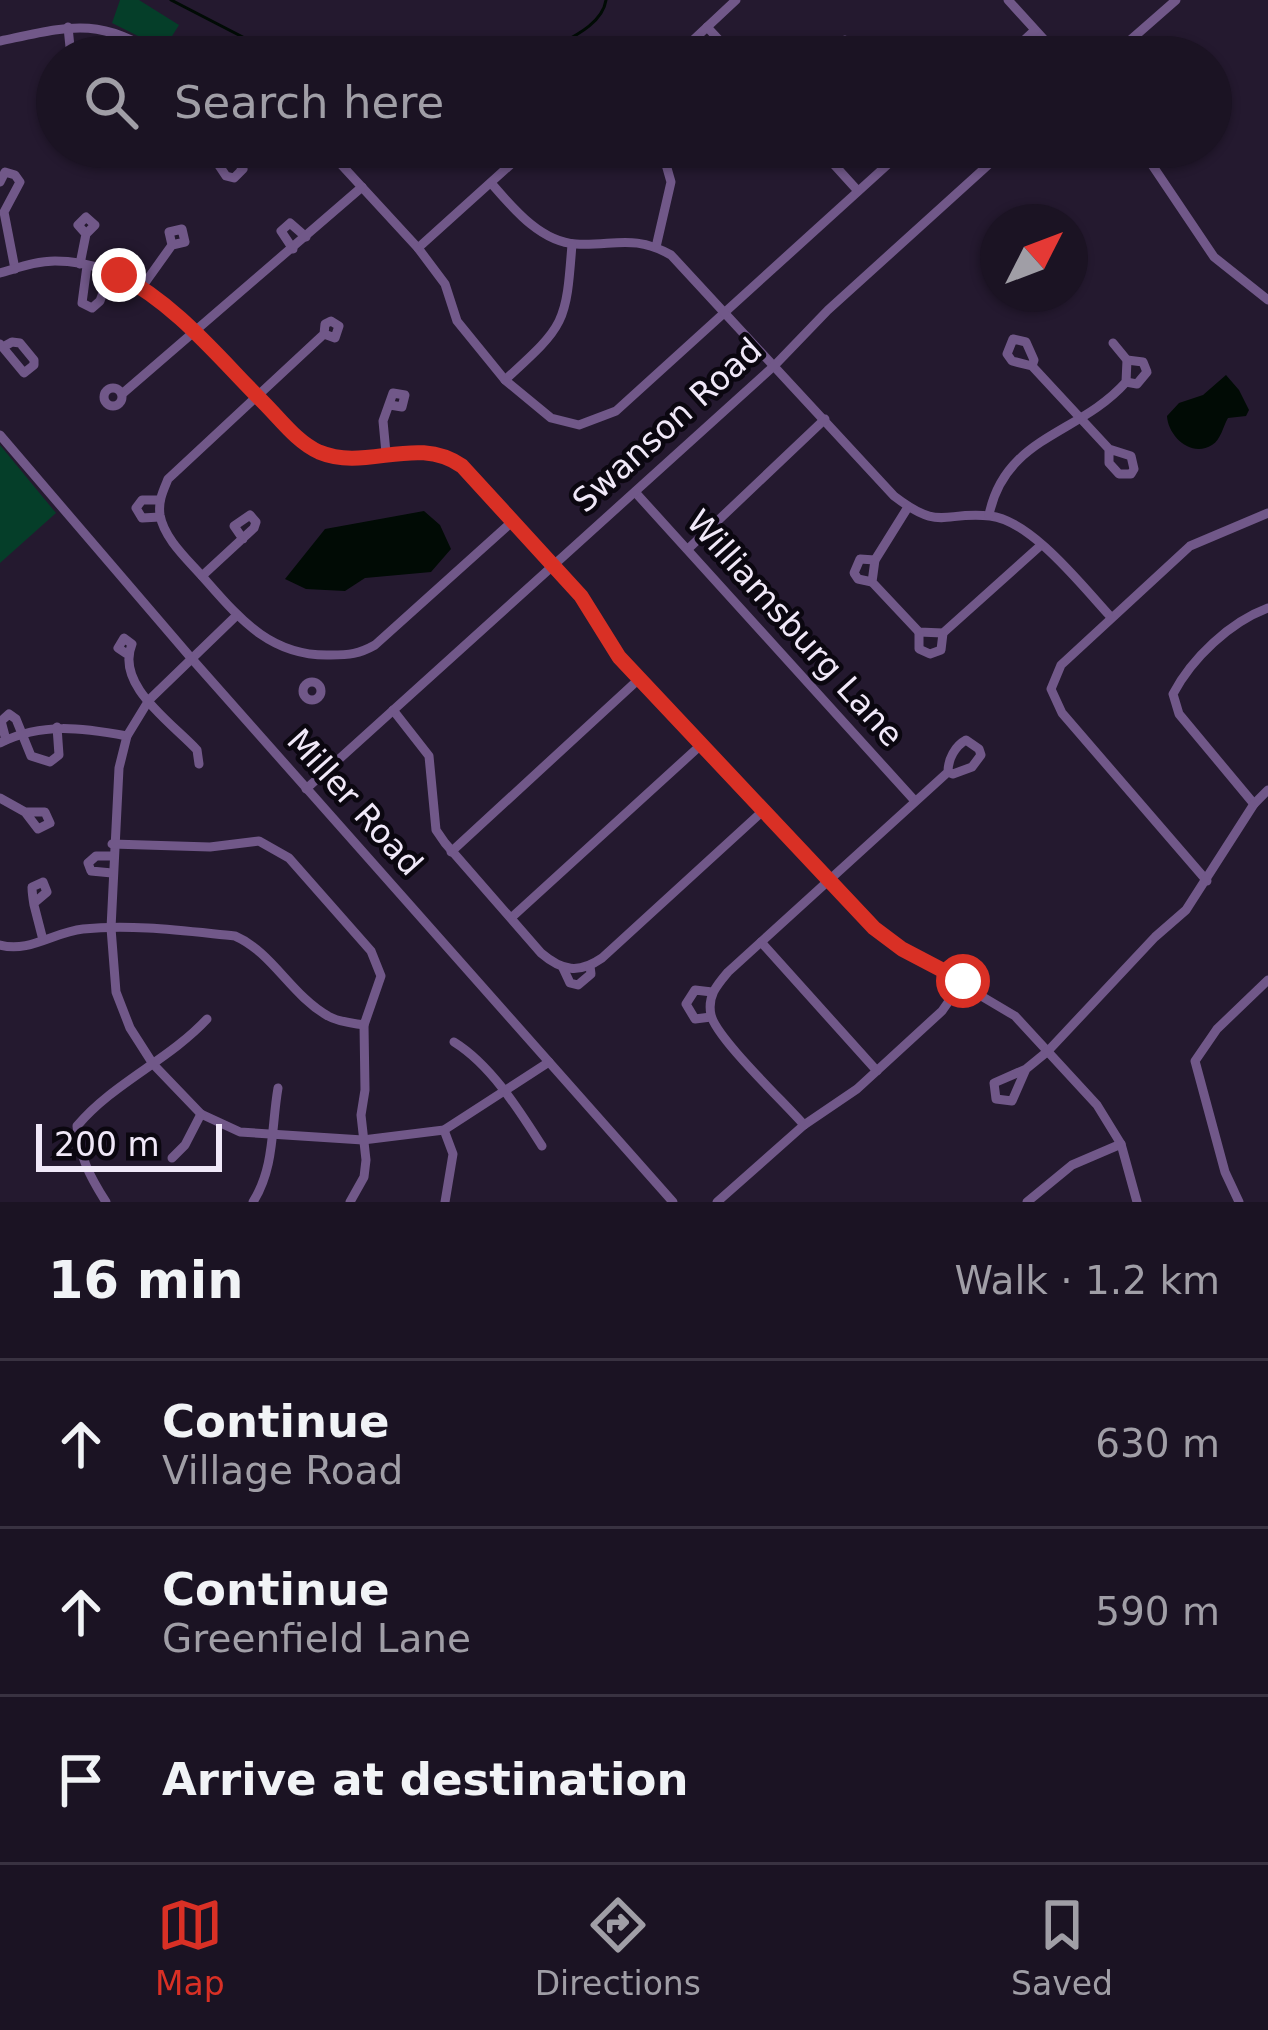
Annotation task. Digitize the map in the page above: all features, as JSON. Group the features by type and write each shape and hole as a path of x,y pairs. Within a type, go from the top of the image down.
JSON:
{"street":[{"path":"697,36 736,0"},
{"path":"1008,0 1041,36"},
{"path":"1135,36 1176,0"},
{"path":"0,41 68,27 111,30 122,36"},
{"path":"68,27 69,36"},
{"path":"707,27 715,36"},
{"path":"1029,36 1035,30"},
{"path":"345,168 418,248 445,284 458,321 505,380 550,418 579,425 600,420 638,394 884,168"},
{"path":"418,248 507,168"},
{"path":"656,247 671,182 667,168"},
{"path":"837,168 858,191"},
{"name":"Swanson Road","path":"306,789 985,168"},
{"path":"1154,168 1214,257 1268,300"},
{"path":"0,182 5,172 20,182 3,207 5,272 54,261 84,265 142,286 291,431 323,453 348,460 426,451 448,456 514,520 581,596 619,657 888,940 1008,1008 1048,1051 1097,1105 1121,1144 1137,1202"},
{"path":"490,183 518,214 572,244 627,240 656,247 688,271 908,507 936,519 988,515 1017,526 1110,616"},
{"path":"122,394 362,187"},
{"path":"293,248 281,231 290,223 306,237"},
{"path":"86,234 82,303 92,308 100,301 110,273"},
{"path":"505,380 553,335 568,308 572,244"},
{"path":"142,286 172,245"},
{"path":"324,334 168,479 160,500 160,518 169,537 237,615 263,640 314,656 358,654 514,520"},
{"path":"988,515 1001,479 1015,461 1045,438 1082,420 1126,382 1127,360 1113,343"},
{"path":"1126,382 1137,384 1147,372 1143,362 1127,360"},
{"path":"1033,366 1108,449"},
{"path":"386,453 383,421 390,405"},
{"path":"688,549 825,419"},
{"name":"Miller Road","path":"0,435 673,1202"},
{"name":"Williamsburg Lane","path":"635,492 915,801"},
{"path":"160,500 142,500 136,508 142,518 160,518"},
{"path":"908,507 874,560 872,582 919,632 919,649 930,654 944,645 943,633"},
{"path":"1207,881 1062,713 1051,689 1061,665 1190,546 1268,513"},
{"path":"202,576 243,538"},
{"path":"919,632 943,633 1040,546"},
{"path":"872,582 865,583 854,573 860,560 874,560"},
{"path":"1254,804 1179,714 1173,694 1202,654 1254,613 1268,608"},
{"path":"237,615 148,700 127,736 119,768 112,844 116,992 130,1028 153,1064 201,1114 240,1132 363,1141 444,1130 549,1061"},
{"path":"127,654 131,678 197,750 199,764"},
{"path":"313,682 314,656"},
{"path":"451,852 639,679"},
{"path":"392,710 429,756 436,830 541,953 563,968 590,966 765,809"},
{"path":"57,727 59,755 50,762 31,756 22,734 16,719 6,714 1,721 3,742 22,734 57,727 127,736"},
{"path":"511,918 703,744"},
{"path":"804,1124 711,1017 712,992 948,772"},
{"path":"1027,1069 1186,910 1254,804 1268,790"},
{"path":"0,798 25,812"},
{"path":"112,844 210,847 259,841 289,858 371,951 381,976 364,1025 364,1177 350,1202"},
{"path":"112,856 96,856 88,863 96,873 112,874"},
{"path":"34,903 43,940"},
{"path":"0,945 17,948 77,929 235,936 251,943 302,998 331,1018 364,1025"},
{"path":"761,942 877,1071"},
{"path":"1239,1202 1225,1172 1195,1060 1217,1029 1268,980"},
{"path":"717,1202 804,1124 838,1105 877,1071 948,1004 963,981"},
{"path":"711,1017 695,1018 686,1004 695,991 712,992"},
{"path":"106,1202 89,1176 77,1126 208,1019"},
{"path":"454,1042 504,1093 542,1146"},
{"path":"253,1202 271,1163 278,1088"},
{"path":"172,1158 185,1145 201,1114"},
{"path":"444,1130 453,1154 448,1201"},
{"path":"1027,1202 1072,1165 1121,1144"}],"green space":[{"path":"120,0 139,0 179,25 172,36 138,36 112,23"},
{"path":"0,445 56,513 0,563"}],"shaded area":[{"path":"1226,375 1249,410 1246,416 1228,418 1212,445 1196,449 1182,443 1167,416 1179,403 1203,395"},
{"path":"424,511 440,525 451,549 431,572 365,578 345,591 306,589 285,579 325,529"}],"waterway":[{"path":"171,0 241,36"},
{"path":"574,36 595,21 606,0"}],"route":[{"path":"119,275 158,298 309,446 348,460 426,451 448,456 462,466 581,596 619,657 874,928 902,949 963,981"}]}
